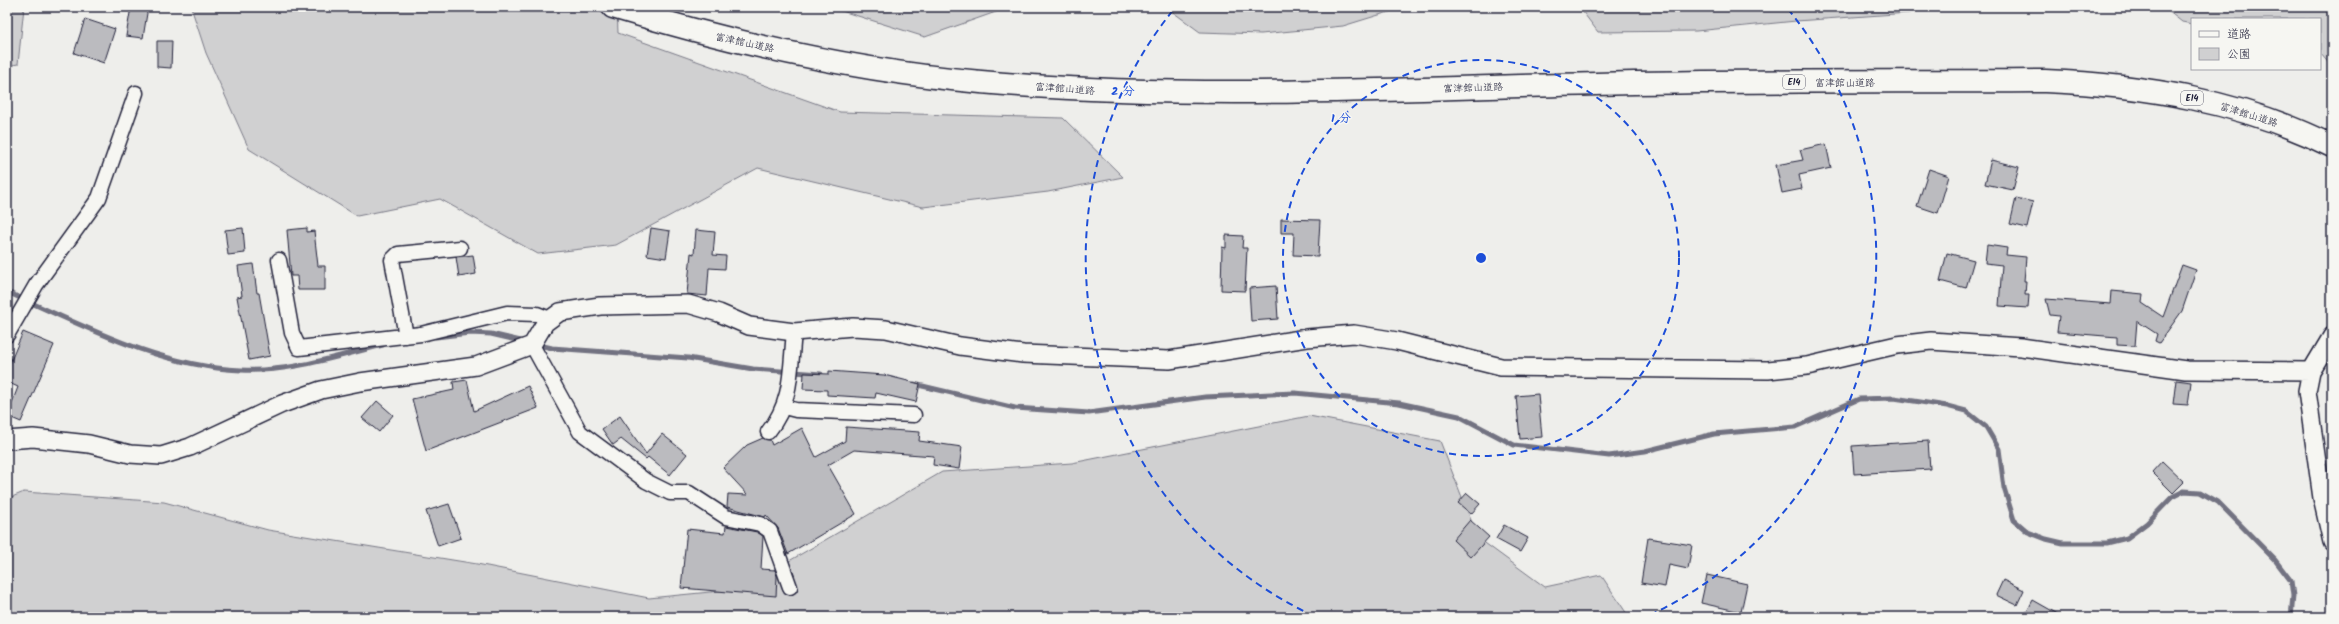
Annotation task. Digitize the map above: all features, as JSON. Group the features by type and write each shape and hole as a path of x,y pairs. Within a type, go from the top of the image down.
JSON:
{"highway":[{"name":"富津館山道路","path":"613,7 714,35 841,62 979,82 1096,90 1286,92 1618,83 2045,81 2133,88 2206,101 2282,124 2332,146"}],"street":[{"path":"7,334 36,285 99,198 136,93"},
{"path":"406,336 392,260 398,254 460,248"},
{"path":"278,260 292,333 299,348 406,336 507,313 537,314 550,319"},
{"path":"7,440 33,438 89,444 130,454 161,456 190,447 282,404 321,390 360,382 476,366 532,345 545,323 560,312 600,306 688,304 719,313 749,326 794,332 853,327 886,329 960,346 1023,354 1137,360 1169,360 1307,338 1354,334 1397,341 1501,367 1768,370 1807,366 1897,345 1930,341 2021,347 2186,370 2310,371"},
{"path":"768,432 779,419 787,401 794,332"},
{"path":"2332,336 2326,354 2310,371 2307,392 2322,498 2332,542"},
{"path":"532,345 580,432 646,481 670,492 689,493 726,517 760,524 770,531 790,587"},
{"path":"784,407 796,410 914,415"}],"green space":[{"path":"7,7 24,7 18,64 7,66"},
{"path":"191,7 617,7 618,33 840,112 1063,118 1123,177 1048,192 923,207 758,168 616,245 538,254 440,199 357,216 249,149 206,53"},
{"path":"829,7 1010,7 925,37"},
{"path":"1166,7 1405,7 1343,26 1261,34 1200,32"},
{"path":"1579,7 1918,7 1909,13 1796,21 1696,31 1598,32"},
{"path":"2163,7 2332,7 2332,67 2321,54 2321,18 2191,18 2191,24 2182,22"},
{"path":"1309,416 1440,441 1478,538 1545,587 1601,575 1629,617 7,617 7,499 24,492 164,502 268,530 477,564 649,598 741,589 942,472 1072,463"}],"building":[{"path":"131,7 148,7 143,38 126,36"},
{"path":"85,19 115,29 104,63 74,53"},
{"path":"157,41 172,41 171,68 157,67"},
{"path":"1826,144 1831,168 1799,175 1802,189 1782,193 1776,165 1803,160 1800,150"},
{"path":"1991,160 2019,167 2013,190 1985,184"},
{"path":"1929,169 1949,176 1938,213 1917,206"},
{"path":"2016,198 2033,202 2027,228 2010,224"},
{"path":"1281,219 1320,220 1318,256 1293,255 1294,233 1281,233"},
{"path":"243,228 245,253 228,255 225,230"},
{"path":"307,228 307,232 314,231 318,266 325,266 325,290 298,290 297,276 291,276 287,230"},
{"path":"651,228 670,231 666,258 647,255"},
{"path":"696,230 715,232 713,255 726,256 725,269 709,268 707,296 687,294 691,253 694,254"},
{"path":"1226,235 1243,236 1242,248 1247,248 1245,291 1221,290 1222,247 1226,248"},
{"path":"1987,245 2007,248 2006,255 2026,257 2024,281 2026,281 2025,295 2029,295 2028,308 1999,306 2002,265 1985,263"},
{"path":"1947,253 1974,260 1966,288 1940,281"},
{"path":"473,255 476,274 459,277 456,257"},
{"path":"253,264 257,293 259,293 270,356 249,360 237,297 242,296 238,266"},
{"path":"2182,265 2196,270 2182,311 2159,343 2155,341 2157,334 2137,321 2135,346 2117,345 2117,337 2057,332 2059,316 2050,315 2046,299 2111,304 2112,291 2143,294 2142,303 2163,317"},
{"path":"1276,286 1278,319 1251,321 1249,288"},
{"path":"23,332 54,345 21,422 7,416 18,387 7,382 7,370"},
{"path":"829,371 884,375 920,384 916,402 876,393 875,398 827,395 827,390 803,389 804,373 829,374"},
{"path":"467,380 474,411 528,386 538,408 426,451 412,399 454,390 453,382"},
{"path":"2176,380 2191,382 2188,405 2173,404"},
{"path":"1538,394 1542,437 1520,439 1516,396"},
{"path":"377,401 393,415 379,432 362,418"},
{"path":"620,416 646,454 662,434 687,454 670,475 648,457 646,459 621,439 613,445 602,429"},
{"path":"846,427 920,432 919,441 962,447 959,469 933,465 934,456 854,450 828,465 856,514 788,554 778,528 766,515 765,517 727,507 728,494 748,495 723,468 747,445 763,438 770,440 772,445 802,428 816,457 845,441"},
{"path":"1928,441 1930,469 1854,474 1852,446"},
{"path":"2162,461 2184,482 2173,493 2152,472"},
{"path":"1467,493 1480,504 1471,514 1458,503"},
{"path":"449,504 461,538 438,546 426,511"},
{"path":"1470,520 1489,537 1471,557 1453,540"},
{"path":"1504,525 1528,538 1520,552 1496,539"},
{"path":"726,526 757,532 763,536 761,569 775,570 777,576 776,596 681,588 687,529 725,533"},
{"path":"1648,538 1692,545 1688,569 1669,565 1665,587 1641,583"},
{"path":"1707,575 1747,584 1741,612 1701,603"},
{"path":"2003,580 2024,590 2017,605 1996,595"},
{"path":"2033,600 2063,617 2024,617"}],"waterway":[{"path":"7,292 121,342 180,361 210,367 241,370 277,369 312,363 383,345"},
{"path":"436,337 470,333 491,334 525,342"},
{"path":"535,344 552,348 688,358 753,369 821,374"},
{"path":"914,384 1015,408 1089,413 1205,397 1295,393 1399,403 1459,416 1514,445 1609,456 1645,451 1714,434 1795,427 1859,399 1894,398 1947,406 1966,411 1986,427 1999,449 2004,488 2014,520 2028,532 2046,539 2063,543 2107,543 2127,538 2147,523 2172,497 2184,491 2200,492 2218,502 2275,560 2291,581 2293,596 2291,617"}]}
